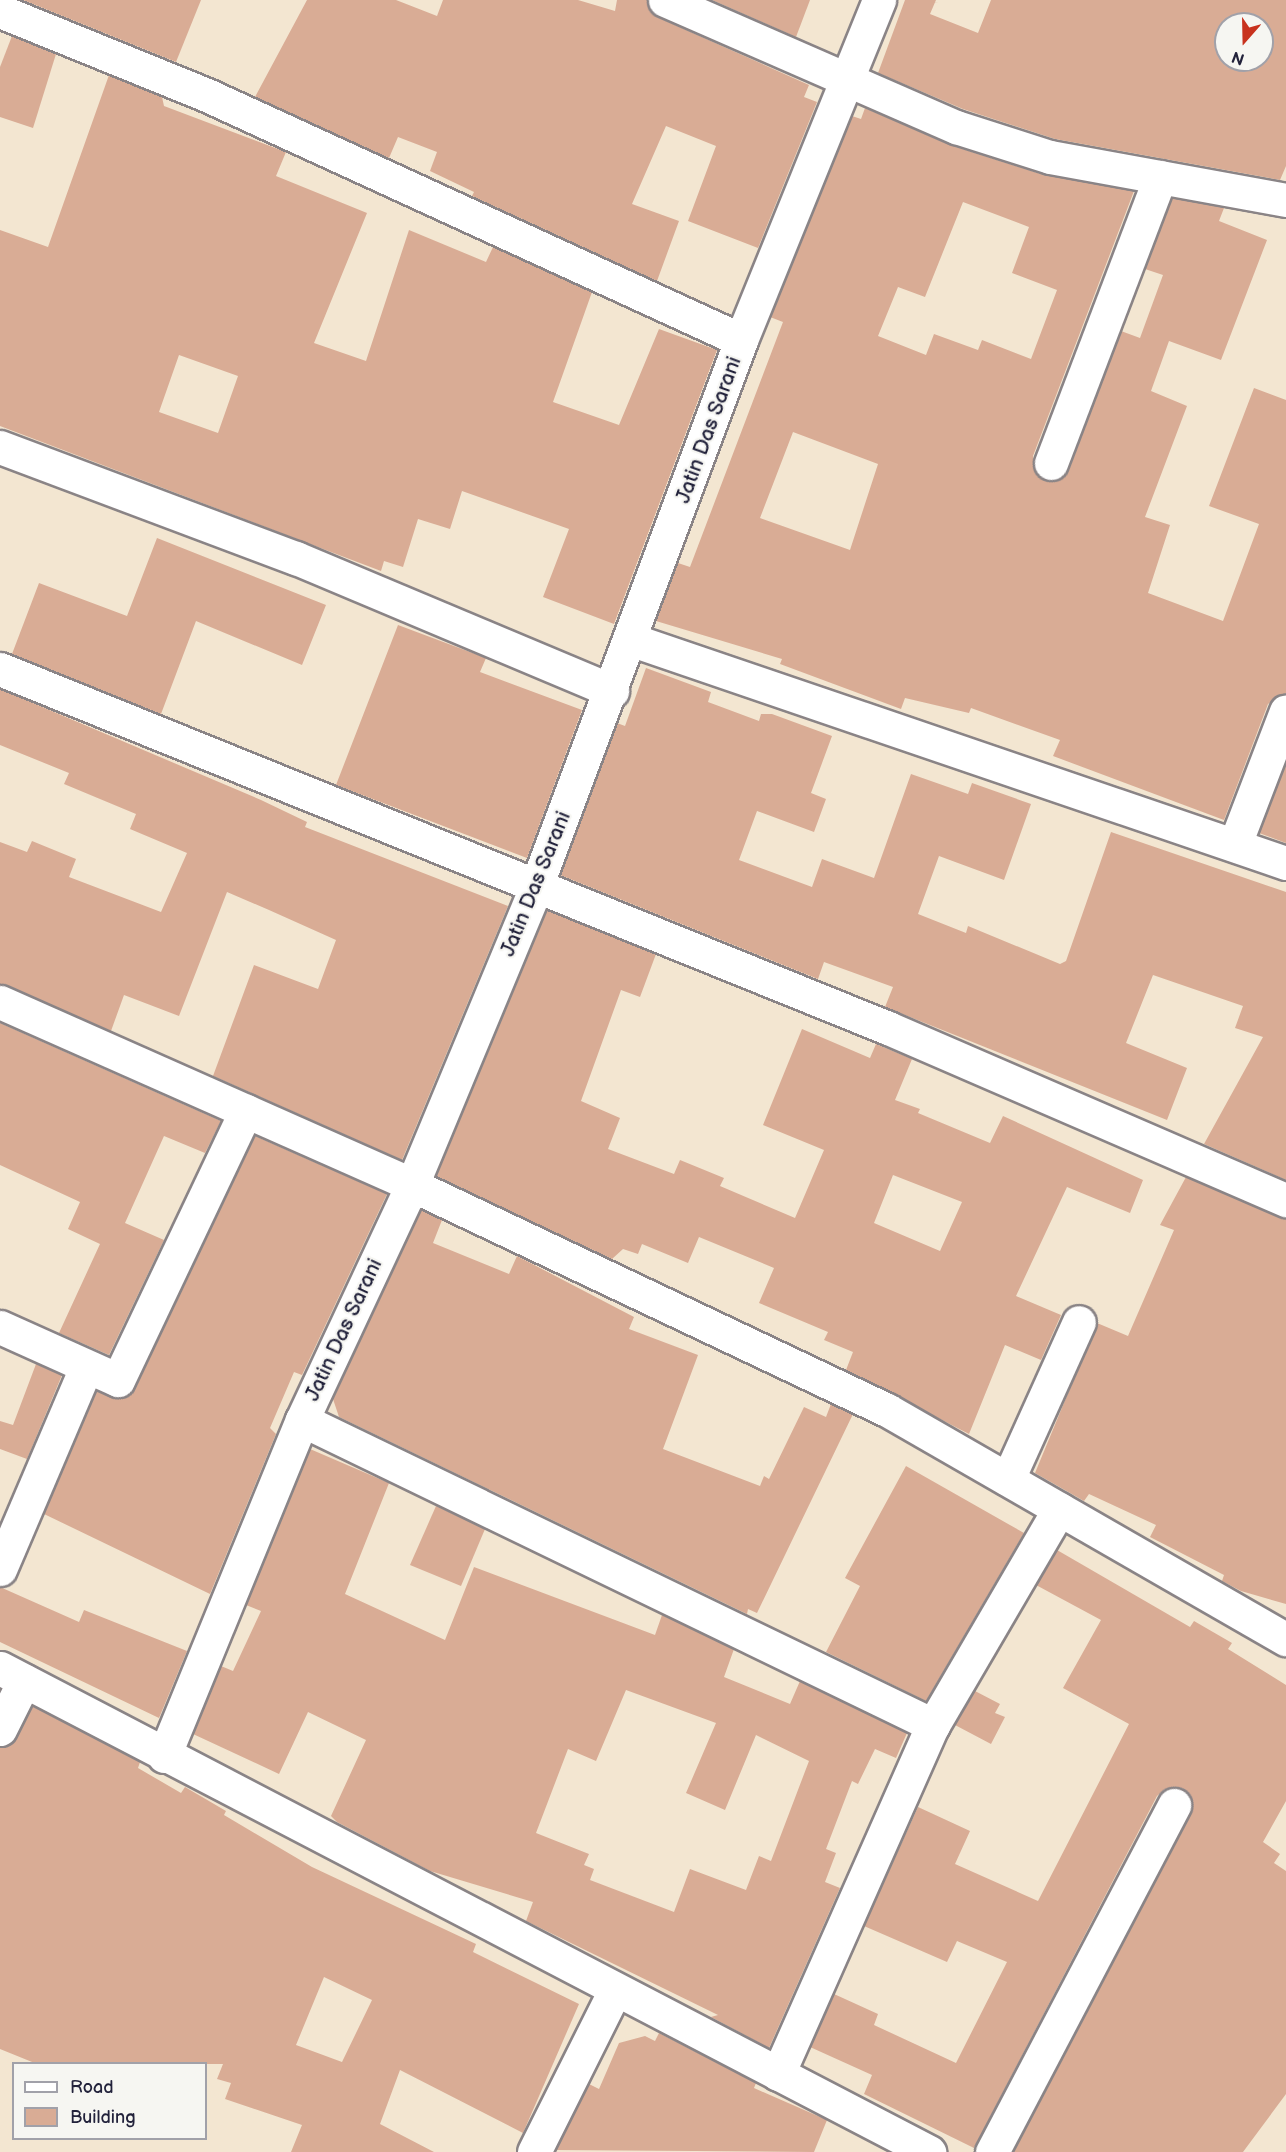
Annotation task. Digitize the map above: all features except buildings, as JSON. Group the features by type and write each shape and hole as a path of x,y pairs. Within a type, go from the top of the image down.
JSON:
{"street":[{"path":"664,0 842,81 956,127 1050,157 1286,200"},
{"name":"Jatin Das Sarani","path":"164,1756 302,1420 412,1185 537,884 632,640 741,340 842,81 879,0"},
{"path":"0,11 209,96 741,340"},
{"path":"1051,464 1160,177"},
{"path":"0,447 296,558 612,691"},
{"path":"632,640 1286,863"},
{"path":"0,669 537,884 1286,1200"},
{"path":"1235,844 1286,711"},
{"path":"0,1002 412,1185 887,1410 1286,1639"},
{"path":"0,1327 118,1380 246,1110"},
{"path":"1008,1479 1079,1322"},
{"path":"0,1569 86,1367"},
{"path":"302,1420 933,1725"},
{"path":"778,2074 933,1725 1059,1509"},
{"path":"0,1729 12,1674 614,1992 929,2152"},
{"path":"992,2152 1174,1805"},
{"path":"534,2152 614,1992"}]}
